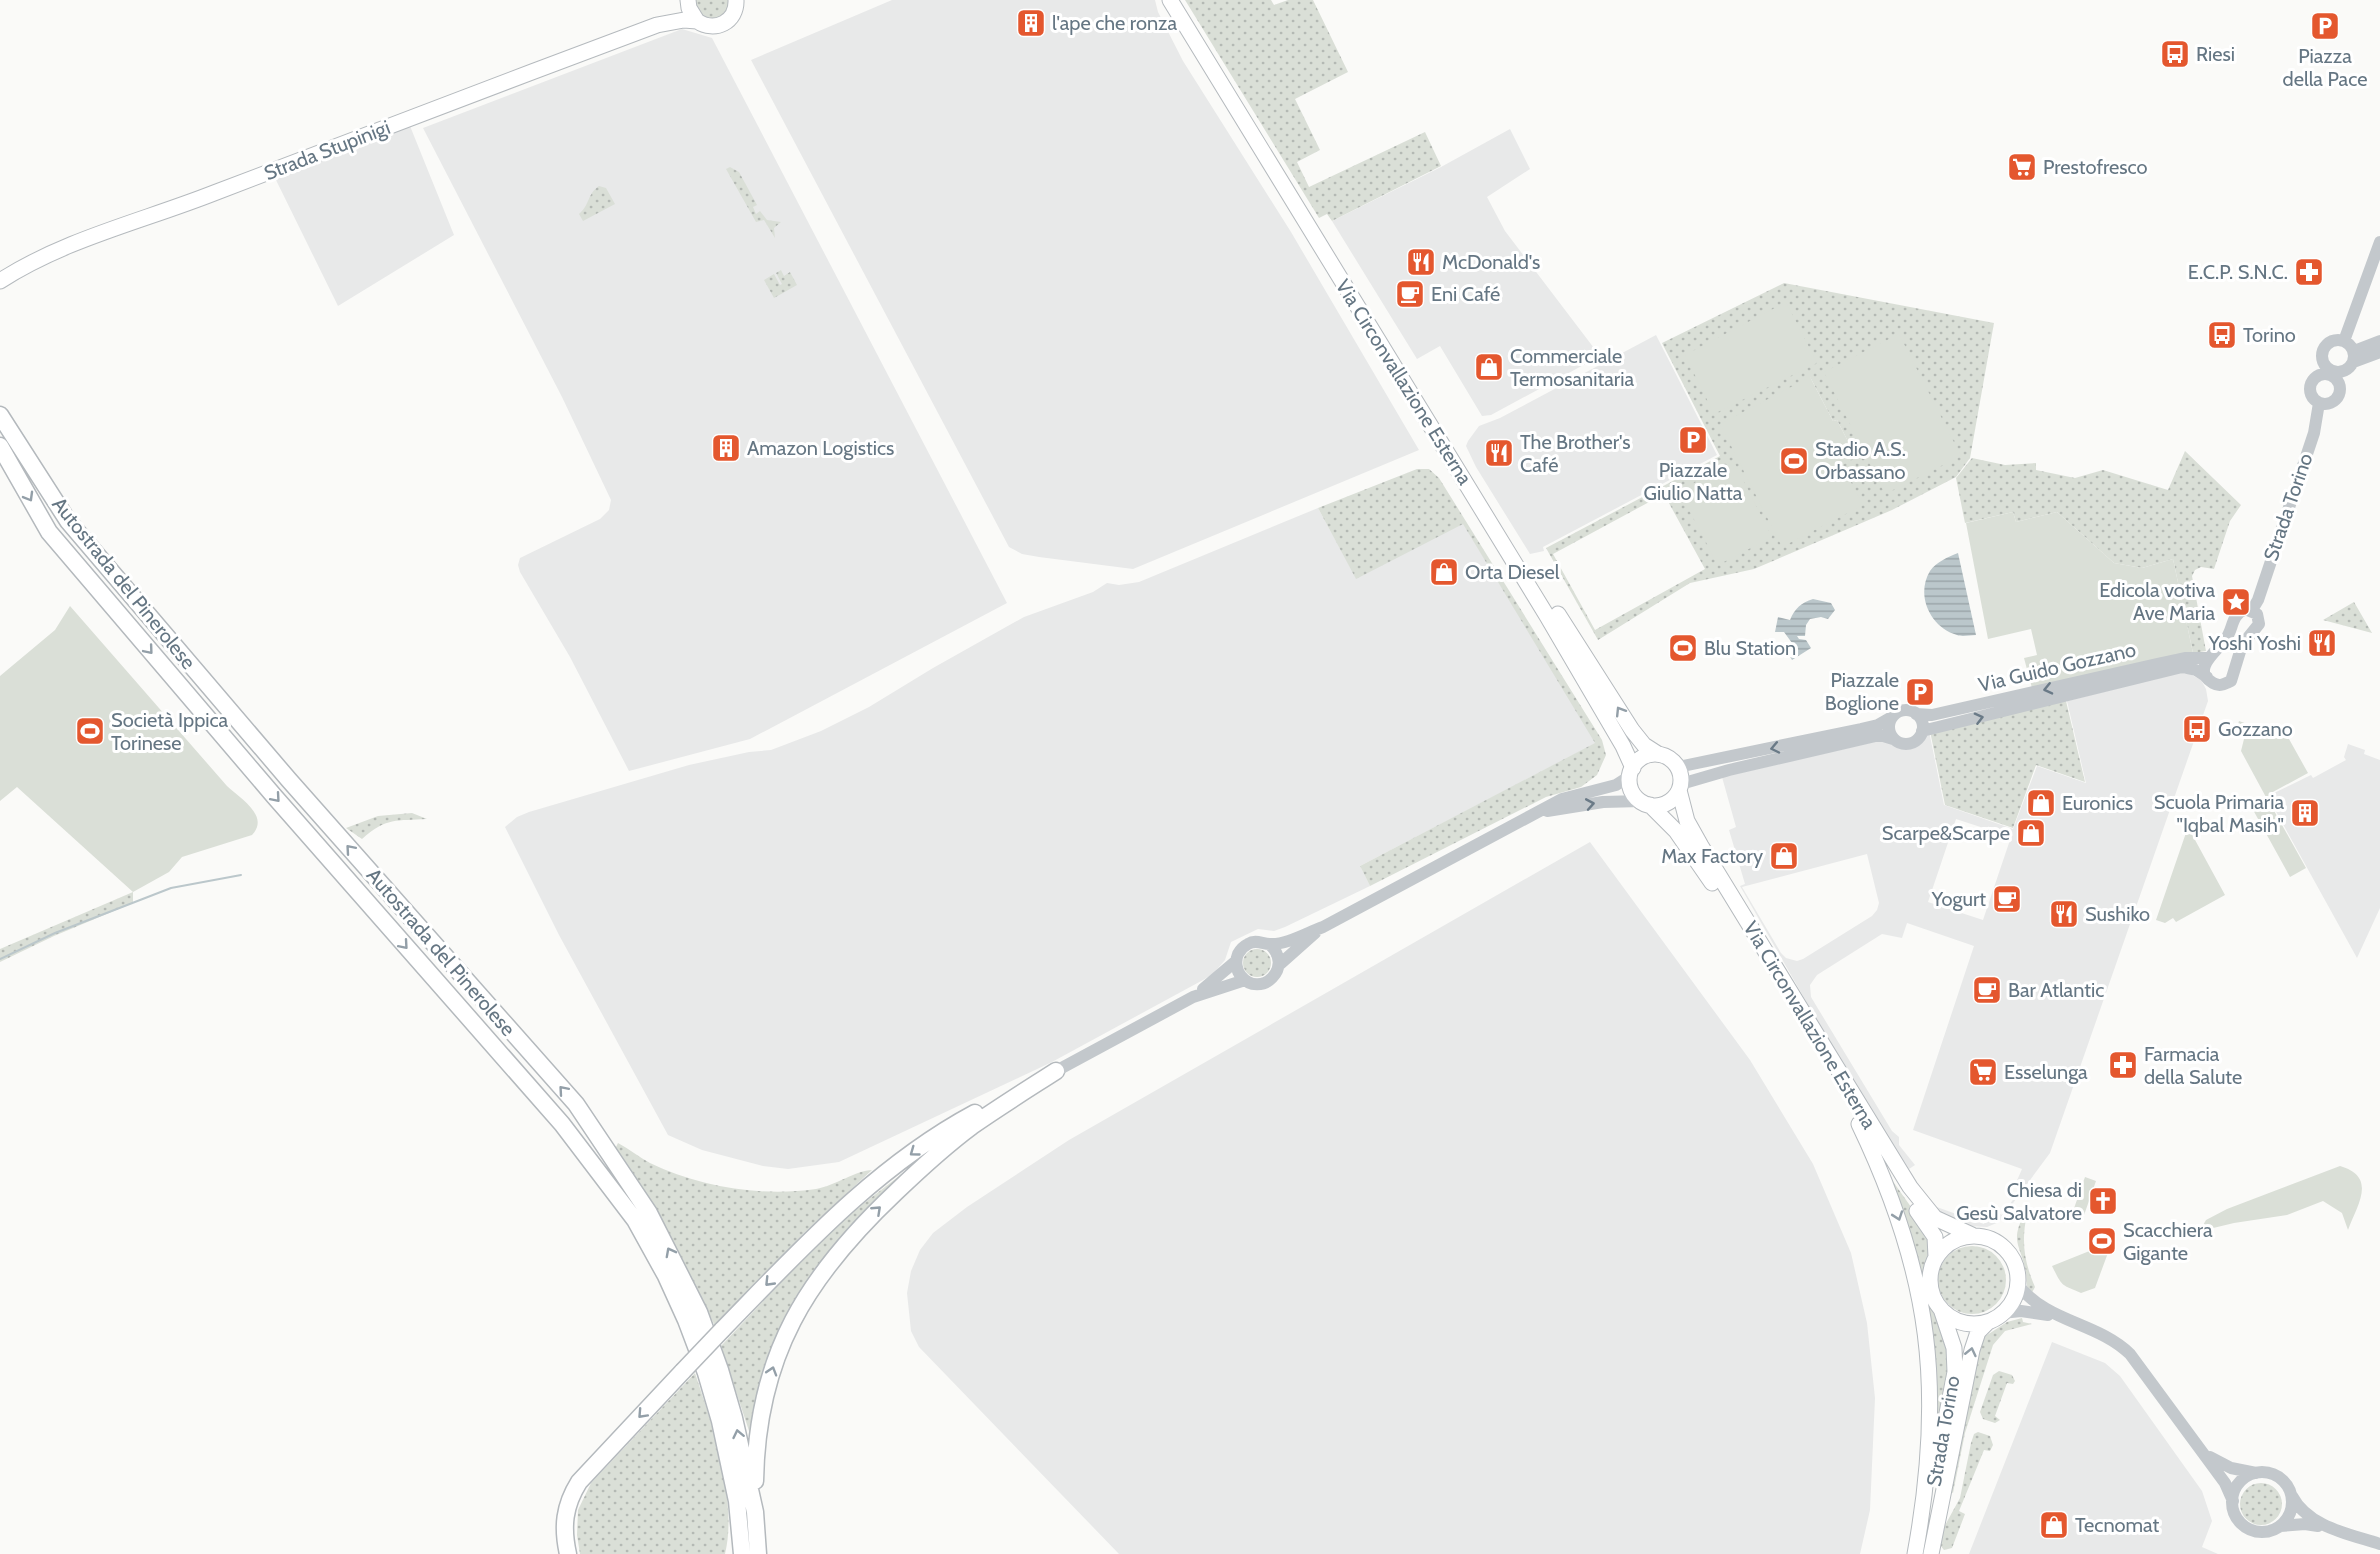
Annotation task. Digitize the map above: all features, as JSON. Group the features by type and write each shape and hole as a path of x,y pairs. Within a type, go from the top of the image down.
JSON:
{"highway":[{"name":"Autostrada del Pinerolese","path":"0,415 68,521 289,780 576,1104 649,1213 699,1312 734,1418 755,1512 758,1554"},
{"name":"Autostrada del Pinerolese","path":"0,446 50,532 274,796 561,1124 635,1220 678,1302 706,1373 720,1421 736,1501 742,1554"},
{"path":"755,1512 756,1444 766,1394 781,1346 816,1281 849,1238 913,1176 971,1127 1056,1071"},
{"path":"568,1554 564,1519 572,1494 579,1482 682,1371 811,1238 844,1207 919,1148 963,1120 1056,1071"}],"main road":[{"name":"Strada Stupinigi","path":"688,0 688,8 697,21"},
{"name":"Strada Stupinigi","path":"657,26 681,9 688,0"},
{"name":"Via Circonvallazione Esterna","path":"1170,0 1547,615 1623,746 1631,772 1631,790 1676,831 1710,880 1859,1124 1933,1232 1936,1257"},
{"name":"Via Circonvallazione Esterna","path":"1180,0 1556,611 1632,730 1644,745 1666,756 1678,767 1687,821 1910,1187 1935,1218 1972,1235"},
{"name":"Strada Stupinigi","path":"0,281 86,239 204,197 481,90 657,26 684,20 697,21 708,26 723,24 733,14 738,1"},
{"path":"1631,772 1644,757 1658,754"},
{"path":"1645,803 1657,806 1670,801 1680,787"},
{"path":"1859,1124 1881,1170 1902,1228 1918,1289 1926,1334 1931,1382 1930,1455 1915,1554"},
{"path":"1972,1235 1987,1237 2006,1250 2017,1270 2018,1285 2014,1297 2002,1313 1988,1322 1965,1323 1951,1318 1941,1309 1931,1292 1929,1282 1936,1257 1948,1243 1960,1237 1972,1235"},
{"name":"Strada Torino","path":"1920,1554 1955,1372 1954,1348 1941,1309"},
{"name":"Strada Torino","path":"1931,1554 1972,1350 1978,1332 1988,1322"}],"street":[{"path":"2353,357 2344,341 2380,242"},
{"path":"2344,341 2332,341 2325,348 2322,356 2324,370 2331,375 2338,375 2347,369 2353,357 2380,341"},
{"path":"2353,357 2380,352"},
{"path":"2324,370 2313,379 2310,387 2311,395 2319,403 2330,403 2338,397 2340,388 2338,375"},
{"name":"Strada Torino","path":"2252,610 2258,600 2314,433 2319,403"},
{"path":"2207,677 2205,667 2208,658 2226,639 2236,614 2245,609 2252,610"},
{"name":"Via Guido Gozzano","path":"1922,731 2182,667 2196,669 2216,684 2222,685 2231,681 2242,645 2259,624 2257,614 2252,610"},
{"name":"Via Guido Gozzano","path":"1916,714 1932,715 2176,660 2208,658"},
{"path":"1678,767 1878,725 1904,710 1916,714 1922,722 1922,731 1912,743 1902,744 1880,735 1729,770 1680,787"},
{"path":"1892,717 1888,728 1893,739"},
{"path":"1193,997 1236,961 1242,948 1248,944 1254,941 1269,944 1283,942 1323,927 1562,799 1616,785 1631,772"},
{"path":"1539,812 1603,802 1645,803"},
{"path":"1236,961 1239,973 1245,980 1256,984 1268,982 1274,977 1279,965 1323,927"},
{"path":"1269,944 1277,954 1279,965"},
{"path":"1056,1071 1193,997 1245,980"},
{"path":"2018,1285 2032,1302 2122,1346 2148,1375 2202,1450 2225,1483 2233,1501"},
{"path":"2002,1313 2028,1311 2058,1316"},
{"path":"2202,1450 2224,1466 2272,1474 2281,1479 2304,1514 2337,1530"},
{"path":"2256,1473 2241,1482 2234,1491 2233,1501 2239,1521 2251,1530 2267,1532 2280,1526 2305,1524 2337,1530 2380,1544"},
{"path":"2280,1526 2290,1513 2291,1494"}],"shaded area":[{"path":"693,0 731,0 731,5 719,20 702,18"},
{"path":"892,0 1155,0 1158,12 1183,61 1291,232 1419,450 1133,569 1022,554 1009,547 751,60"},
{"path":"1185,0 1271,0 1274,5 1288,0 1313,0 1348,72 1295,99 1320,150 1297,162 1309,187 1425,132 1441,166 1332,221 1327,214 1319,218"},
{"path":"682,29 712,38 1007,603 750,739 629,771 570,657 518,565 520,558 600,519 609,510 611,500 562,397 423,128"},
{"path":"410,126 454,235 338,306 275,178"},
{"path":"1510,129 1530,169 1487,197 1505,231 1600,356 1491,415 1482,416 1440,346 1417,359 1332,221 1441,167"},
{"path":"730,167 739,172 757,205 753,207 756,214 760,211 767,220 781,222 774,228 775,238 764,220 756,222 726,169"},
{"path":"599,186 606,188 615,204 583,221 579,214 592,192"},
{"path":"781,270 784,276 790,272 797,285 774,298 764,280 774,274 780,285 782,284 776,273"},
{"path":"1784,283 1994,323 1970,458 1956,477 1892,510 1754,569 1690,583 1598,640 1546,548 1720,456 1662,343","holes":["1810,377 1833,421 1837,420 1856,457 1842,464","1664,494 1705,569 1595,630 1553,554"]},
{"path":"1786,302 1817,363 1714,414 1685,355"},
{"path":"1899,334 1961,456 1885,494 1824,372"},
{"path":"1656,335 1717,455 1543,547 1544,551 1530,554 1476,467 1466,446 1468,441 1479,426 1500,418"},
{"name":"Stadio A.S. Orbassano","path":"1810,377 1833,421 1837,420 1856,457 1842,465 1863,505 1782,547 1720,424"},
{"path":"2185,451 2241,505 2230,521 2214,569 2201,567 2195,570 2192,576 2206,651 2193,653 2173,559 2142,568 2114,563 2057,512 2016,522 2013,512 1965,523 1956,478 1972,458 2005,465 2036,463 2036,470 2075,478 2103,470 2168,490"},
{"path":"1734,462 1772,537 1718,565 1679,491"},
{"path":"1417,469 1429,469 1439,478 1602,740 1606,755 1597,775 1581,787 1546,797 1370,886 1360,866 1595,743 1463,524 1356,579 1318,508"},
{"path":"1318,508 1356,578 1463,523 1596,743 1360,866 1370,886 1285,927 1274,931 1258,929 1231,942 1225,960 1213,974 1203,980 1052,1062 839,1162 788,1169 763,1166 702,1150 668,1135 559,935 505,827 517,817 529,812 689,765 749,752 771,750 821,731 869,707 1024,617 1093,592 1107,583 1119,585 1139,582"},
{"path":"2013,512 2016,522 2057,512 2114,563 2142,568 2173,559 2193,653 2032,688 2024,658 2037,655 2031,629 1988,639 1966,523"},
{"path":"1958,553 1976,635 1959,636 1940,626 1928,610 1925,600 1924,591 1930,571 1939,562"},
{"path":"1813,599 1831,603 1835,610 1828,619 1821,617 1810,619 1806,625 1805,636 1797,636 1799,639 1806,640 1811,648 1792,660 1785,648 1792,643 1784,632 1775,632 1778,617 1790,620 1799,606"},
{"path":"2354,602 2372,633 2323,620"},
{"name":"Società Ippica Torinese","path":"70,606 227,786 252,808 258,821 257,828 252,835 182,857 169,872 133,892 17,787 0,801 0,676 55,630"},
{"path":"2179,673 2190,674 2201,680 2206,689 2208,701 2050,1153 1999,1222 1987,1227 1967,1226 1935,1210 1893,1153 1740,886 1745,884 1729,830 1736,827 1722,777 1887,739 1908,747 1918,742 1923,733 1929,731 1944,805 2013,829 2037,766 2086,783 2067,701","holes":["1956,819 2011,837 1983,920 1928,902","1867,854 1879,903 1872,916 1797,961 1786,958 1781,953 1742,887","1907,923 1974,946 1913,1130 2022,1169 2015,1185 2020,1190 2002,1215 1997,1212 1987,1218 1984,1224 1934,1206 1926,1196 1909,1169 1915,1165 1899,1145 1899,1137 1892,1131 1811,997 1810,985 1817,975 1882,934 1902,938"]},
{"path":"2066,701 2085,782 2036,765 2013,828 1945,805 1930,731"},
{"path":"2239,721 2289,739 2308,773 2271,793 2272,807 2306,868 2290,877 2252,808 2267,799 2241,751 2244,739 2237,728"},
{"path":"2348,744 2365,750 2364,754 2380,760 2380,908 2357,958 2274,808 2272,794 2311,775 2313,778 2346,760 2344,757"},
{"path":"412,813 427,819 400,820 385,824 362,839 346,828 378,816"},
{"path":"2188,827 2225,895 2176,922 2173,918 2165,923 2156,920"},
{"path":"1590,842 1750,1060 1813,1164 1851,1253 1867,1323 1875,1398 1870,1510 1860,1554 1119,1554 919,1347 911,1331 907,1293 911,1271 920,1250 933,1233 967,1207 1069,1140"},
{"path":"133,892 133,903 54,936 0,962 0,949"},
{"path":"1257,949 1267,953 1271,963 1267,973 1257,977 1247,973 1243,963 1247,953"},
{"path":"618,1143 650,1163 669,1171 710,1184 752,1191 816,1189 872,1170 805,1232 715,1326 656,1209 615,1149"},
{"path":"925,1156 829,1253 751,1437 721,1346 815,1246 850,1214"},
{"path":"2340,1166 2352,1171 2359,1177 2362,1184 2362,1193 2348,1230 2342,1213 2323,1201 2287,1215 2209,1229 2202,1227 2206,1220 2227,1209"},
{"path":"1887,1173 1928,1231 1931,1251 1925,1268 1924,1288 1950,1355 1937,1447 1935,1391"},
{"path":"2085,1177 2096,1181 2083,1218 2072,1214"},
{"path":"2025,1213 2027,1214 2024,1233 2025,1251 2028,1269 2035,1287 2030,1296 2017,1237"},
{"path":"2112,1242 2095,1288 2081,1293 2061,1282 2052,1266"},
{"path":"1972,1246 1985,1249 1996,1256 2003,1267 2006,1280 2003,1293 1996,1304 1985,1311 1972,1314 1959,1311 1948,1304 1941,1293 1938,1280 1941,1267 1948,1256 1959,1249"},
{"path":"2022,1318 2023,1322 2032,1324 2005,1331 1993,1345 1965,1433 1953,1493 1951,1492 1981,1339 2007,1322"},
{"path":"2052,1342 2105,1363 2120,1376 2202,1491 2212,1521 2202,1547 2218,1554 1969,1554"},
{"path":"1999,1371 2012,1375 2015,1381 2013,1384 2007,1383 1995,1416 2000,1420 1995,1423 1983,1419 1980,1412 1993,1375"},
{"path":"695,1373 709,1415 726,1487 728,1533 725,1554 580,1554 577,1535 578,1510 591,1483"},
{"path":"1978,1432 1990,1436 1993,1445 1990,1451 1984,1450 1959,1511 1965,1514 1952,1548 1944,1550 1940,1545 1943,1529 1960,1498 1971,1443 1974,1434"},
{"path":"2261,1483 2276,1489 2282,1504 2276,1519 2261,1525 2246,1519 2240,1504 2246,1489"}],"waterway":[{"path":"0,959 55,933 171,888 241,875"}],"place":[{"name":"l'ape che ronza","path":"1031,23"},
{"name":"Piazza della Pace","path":"2325,26"},
{"name":"Riesi","path":"2175,54"},
{"name":"Prestofresco","path":"2022,167"},
{"name":"McDonald's","path":"1421,262"},
{"name":"E.C.P. S.N.C.","path":"2309,272"},
{"name":"Eni Café","path":"1410,294"},
{"name":"Torino","path":"2222,335"},
{"name":"Commerciale Termosanitaria","path":"1489,367"},
{"name":"Piazzale Giulio Natta","path":"1693,440"},
{"name":"Amazon Logistics","path":"726,448"},
{"name":"The Brother's Café","path":"1499,453"},
{"name":"Stadio A.S. Orbassano","path":"1794,461"},
{"name":"Orta Diesel","path":"1444,572"},
{"name":"Edicola votiva Ave Maria","path":"2236,602"},
{"name":"Yoshi Yoshi","path":"2322,643"},
{"name":"Blu Station","path":"1683,648"},
{"name":"Piazzale Boglione","path":"1920,692"},
{"name":"Gozzano","path":"2197,729"},
{"name":"Società Ippica Torinese","path":"90,731"},
{"name":"Euronics","path":"2041,803"},
{"name":"Scuola Primaria \"Iqbal Masih\"","path":"2305,813"},
{"name":"Scarpe&Scarpe","path":"2031,833"},
{"name":"Max Factory","path":"1784,856"},
{"name":"Yogurt","path":"2007,899"},
{"name":"Sushiko","path":"2064,914"},
{"name":"Bar Atlantic","path":"1987,990"},
{"name":"Farmacia della Salute","path":"2123,1065"},
{"name":"Esselunga","path":"1983,1072"},
{"name":"Chiesa di Gesù Salvatore","path":"2103,1201"},
{"name":"Scacchiera Gigante","path":"2102,1241"},
{"name":"Tecnomat","path":"2054,1525"}]}
